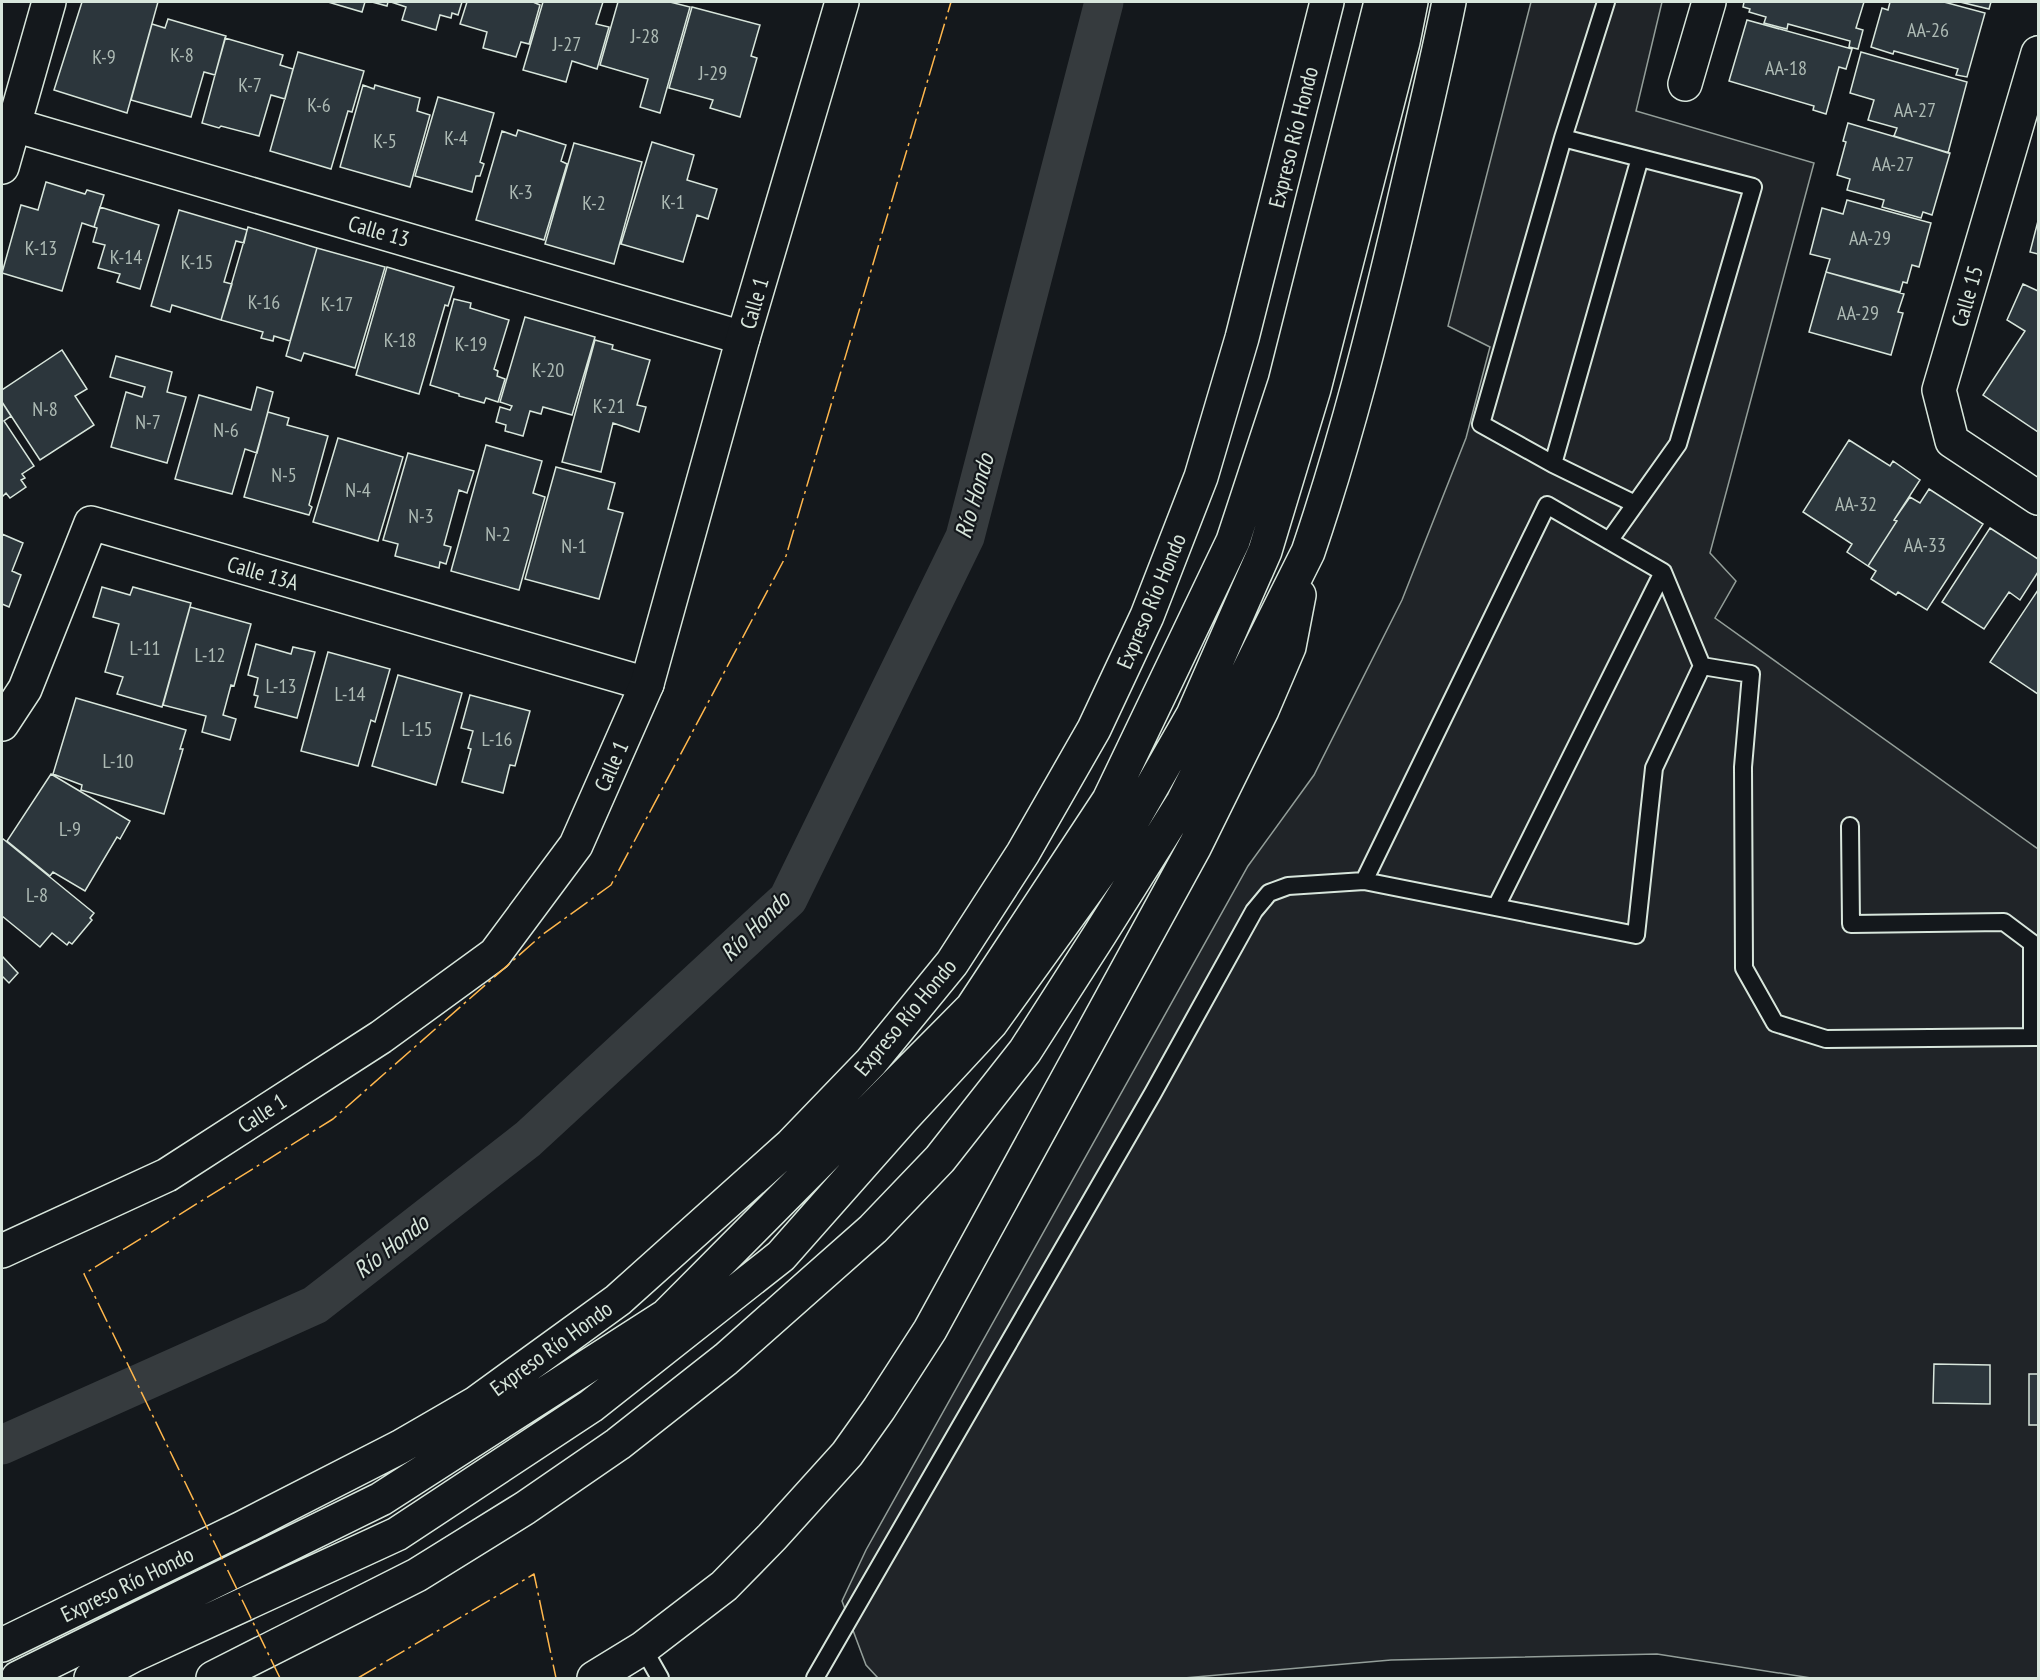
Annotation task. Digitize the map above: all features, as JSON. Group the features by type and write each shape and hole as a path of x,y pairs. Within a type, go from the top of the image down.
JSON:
{"main road":[{"path":"2,167 50,2"},
{"name":"Calle 1","path":"2,1251 167,1175 381,1037 495,954 576,845 647,684 839,2"},
{"name":"Expreso Río Hondo","path":"2,1645 242,1528 379,1458 486,1396 618,1300 791,1145 871,1062 952,963 1023,853 1094,729 1147,616 1201,477 1242,338 1327,2"},
{"path":"18,1678 381,1499 666,1316 972,1008 1109,800 1233,541 1285,383 1381,2"},
{"path":"91,1678 134,1655 397,1534 591,1406 781,1256 991,1023 1115,851 1193,715 1265,551 1314,389 1403,42 1411,2"},
{"path":"594,1678 643,1648 724,1586 772,1538 847,1454 879,1409 930,1330 1038,1130 1107,1009 1232,774 1289,647 1308,552 1323,508 1380,304 1449,2"},
{"path":"1437,61 1460,2"},
{"path":"1685,84 1709,2"},
{"name":"Calle 15","path":"2038,53 2030,111 1939,390 1952,441 2038,498"},
{"name":"Calle 13","path":"14,125 743,338"},
{"name":"Calle 13A","path":"2,724 25,689 91,523 647,684"},
{"path":"213,1678 417,1575 544,1495 618,1444 726,1359 873,1229 940,1159 1024,1051 1100,934 1183,802 1308,552"}],"lane":[{"path":"1606,2 1563,138 1481,424 1553,464 1635,504"},
{"path":"1563,138 1753,187 1678,444 1609,541"},
{"path":"1553,464 1640,158"},
{"path":"815,1678 1141,1113 1254,911 1269,893 1288,886 1364,881 1636,935 1654,768 1702,666 1663,572 1547,505 1364,881"},
{"path":"1496,907 1663,572"},
{"path":"1702,666 1751,674 1743,767 1744,968 1775,1023 1826,1039 2036,1037 2032,942 2004,922 1851,924 1850,826"},
{"path":"643,1648 660,1678"}],"shaded area":[{"path":"1531,2 1662,2 1636,111 1814,163 1710,553 1736,581 1715,618 2038,849 2038,1678 1811,1678 1657,1654 1391,1660 1184,1678 878,1678 866,1665 842,1601 866,1550 1248,866 1314,775 1402,600 1466,438 1490,347 1448,326"}],"building":[{"path":"82,2 158,2 127,113 54,90"},
{"path":"328,2 365,2 362,12"},
{"path":"372,2 388,2 387,6"},
{"path":"391,2 462,2 458,15 452,13 451,18 440,15 436,30 402,20 406,7"},
{"path":"467,2 533,2 540,5 529,44 521,42 516,57 483,48 487,32 460,24"},
{"path":"543,2 603,2 596,24 609,27 597,69 572,61 566,82 523,70"},
{"path":"618,2 670,2 690,7 660,113 640,107 648,79 600,65"},
{"path":"1744,2 1864,2 1856,28 1863,30 1858,49 1849,47 1850,41 1788,24 1787,29 1764,23 1766,17 1749,12 1750,9 1743,7"},
{"path":"1890,2 1944,2 1985,13 1967,77 1956,75 1958,69 1871,47 1882,8 1888,10"},
{"path":"1960,2 1991,2 1989,9"},
{"path":"692,7 760,25 751,56 757,58 740,117 710,108 713,100 669,88"},
{"path":"168,19 226,36 215,75 204,72 191,117 131,100 152,24 165,28"},
{"path":"1747,20 1852,49 1846,69 1839,67 1826,114 1813,110 1814,106 1729,81"},
{"path":"225,38 283,55 280,65 293,69 285,99 271,95 259,136 202,123"},
{"path":"298,52 364,71 352,112 348,111 331,169 270,151"},
{"path":"1861,52 1967,82 1948,153 1894,136 1897,128 1868,120 1874,100 1850,93"},
{"path":"363,85 374,89 375,85 420,98 417,111 430,115 410,187 340,167"},
{"path":"438,97 494,113 480,162 484,164 480,176 476,176 472,192 415,176"},
{"path":"1848,123 1950,153 1932,215 1923,212 1921,218 1882,207 1884,200 1847,190 1850,179 1837,175 1846,142 1843,141"},
{"path":"518,130 566,145 561,161 567,164 544,240 476,220 502,131 516,136"},
{"path":"652,142 694,155 687,180 717,189 708,219 697,215 683,262 621,244"},
{"path":"574,143 642,162 614,264 545,244"},
{"path":"46,182 85,194 87,190 104,195 94,227 82,223 62,291 2,273 21,205 38,210"},
{"path":"1847,200 1931,223 1919,267 1912,265 1907,283 1903,282 1900,292 1826,272 1830,259 1810,254 1822,208 1843,214"},
{"path":"100,207 159,225 140,289 117,282 120,274 98,268 105,245 93,242 97,228 94,227"},
{"path":"179,210 247,230 244,243 236,241 224,282 232,284 221,320 172,305 170,312 151,306"},
{"path":"2038,221 2038,254 2030,252"},
{"path":"248,227 317,248 290,341 274,336 273,341 261,338 263,332 221,320"},
{"path":"317,248 385,267 355,368 304,353 301,361 286,356"},
{"path":"387,267 454,287 448,306 445,305 419,394 356,375"},
{"path":"1826,272 1904,294 1898,312 1903,313 1891,355 1809,332"},
{"path":"2023,284 2038,291 2038,432 1983,395 2025,331 2007,320"},
{"path":"454,299 471,303 470,308 509,320 494,369 498,371 497,376 505,379 498,402 486,398 484,403 430,385"},
{"path":"525,317 595,337 572,415 543,407 541,414 530,411 523,436 505,431 506,425 496,422 500,407 510,410 512,406 500,402"},
{"path":"595,340 613,345 612,349 650,360 637,405 646,407 639,432 613,423 601,472 562,462"},
{"path":"62,350 87,389 75,396 94,425 40,460 2,402 2,390"},
{"path":"116,356 172,372 167,392 186,397 167,463 111,447 126,392 142,397 145,387 110,377"},
{"path":"257,387 273,392 257,453 245,449 232,494 175,479 199,395 251,410"},
{"path":"2,402 11,416 4,421 34,466 22,474 25,478 21,480 26,487 10,498 6,493 2,497"},
{"path":"268,412 289,418 287,425 328,436 309,505 312,507 309,515 244,497"},
{"path":"338,438 403,457 378,541 313,522"},
{"path":"1849,440 1890,466 1893,461 1920,480 1868,566 1847,552 1852,544 1803,512"},
{"path":"486,445 542,461 533,493 545,497 519,590 451,571"},
{"path":"408,453 474,471 467,493 459,490 444,545 451,547 446,564 440,562 439,568 395,556 398,544 383,540"},
{"path":"556,467 615,483 608,509 623,513 599,599 525,579"},
{"path":"1929,489 1983,524 1927,610 1898,592 1896,595 1871,579 1876,571 1868,566 1910,497 1920,503"},
{"path":"1990,528 2038,559 2038,572 2020,600 2009,592 1984,629 1942,602"},
{"path":"2,534 23,543 12,571 21,575 9,607 2,604"},
{"path":"102,587 130,595 133,587 191,603 162,707 117,694 123,677 105,672 119,624 93,617"},
{"path":"2038,590 2038,694 1990,662"},
{"path":"190,607 251,624 234,686 231,685 223,715 236,719 230,740 202,732 206,716 163,705"},
{"path":"256,644 291,654 293,647 315,652 297,718 255,707 258,696 254,695 258,678 248,675"},
{"path":"328,652 390,669 375,722 371,720 358,766 301,751"},
{"path":"398,675 462,693 436,785 372,766"},
{"path":"470,695 530,711 515,766 510,765 503,793 462,782 471,749 468,748 473,731 461,728"},
{"path":"76,698 186,730 180,749 183,749 164,814 81,790 82,785 53,774"},
{"path":"51,774 130,821 120,839 117,837 85,891 53,872 50,876 7,841"},
{"path":"2,838 94,913 90,918 92,920 72,944 69,942 67,945 52,933 40,947 2,916"},
{"path":"2,956 18,973 9,983 2,976"},
{"path":"1934,1364 1990,1365 1990,1404 1933,1403"},
{"path":"2029,1374 2038,1374 2038,1425 2029,1425"}],"waterway":[{"name":"Río Hondo","path":"2,1445 315,1305 528,1139 788,899 965,537 1104,2"}],"power":[{"path":"280,1678 84,1274 333,1119 542,935 611,885 786,556 951,2"},
{"path":"358,1678 534,1574 556,1678"}]}
